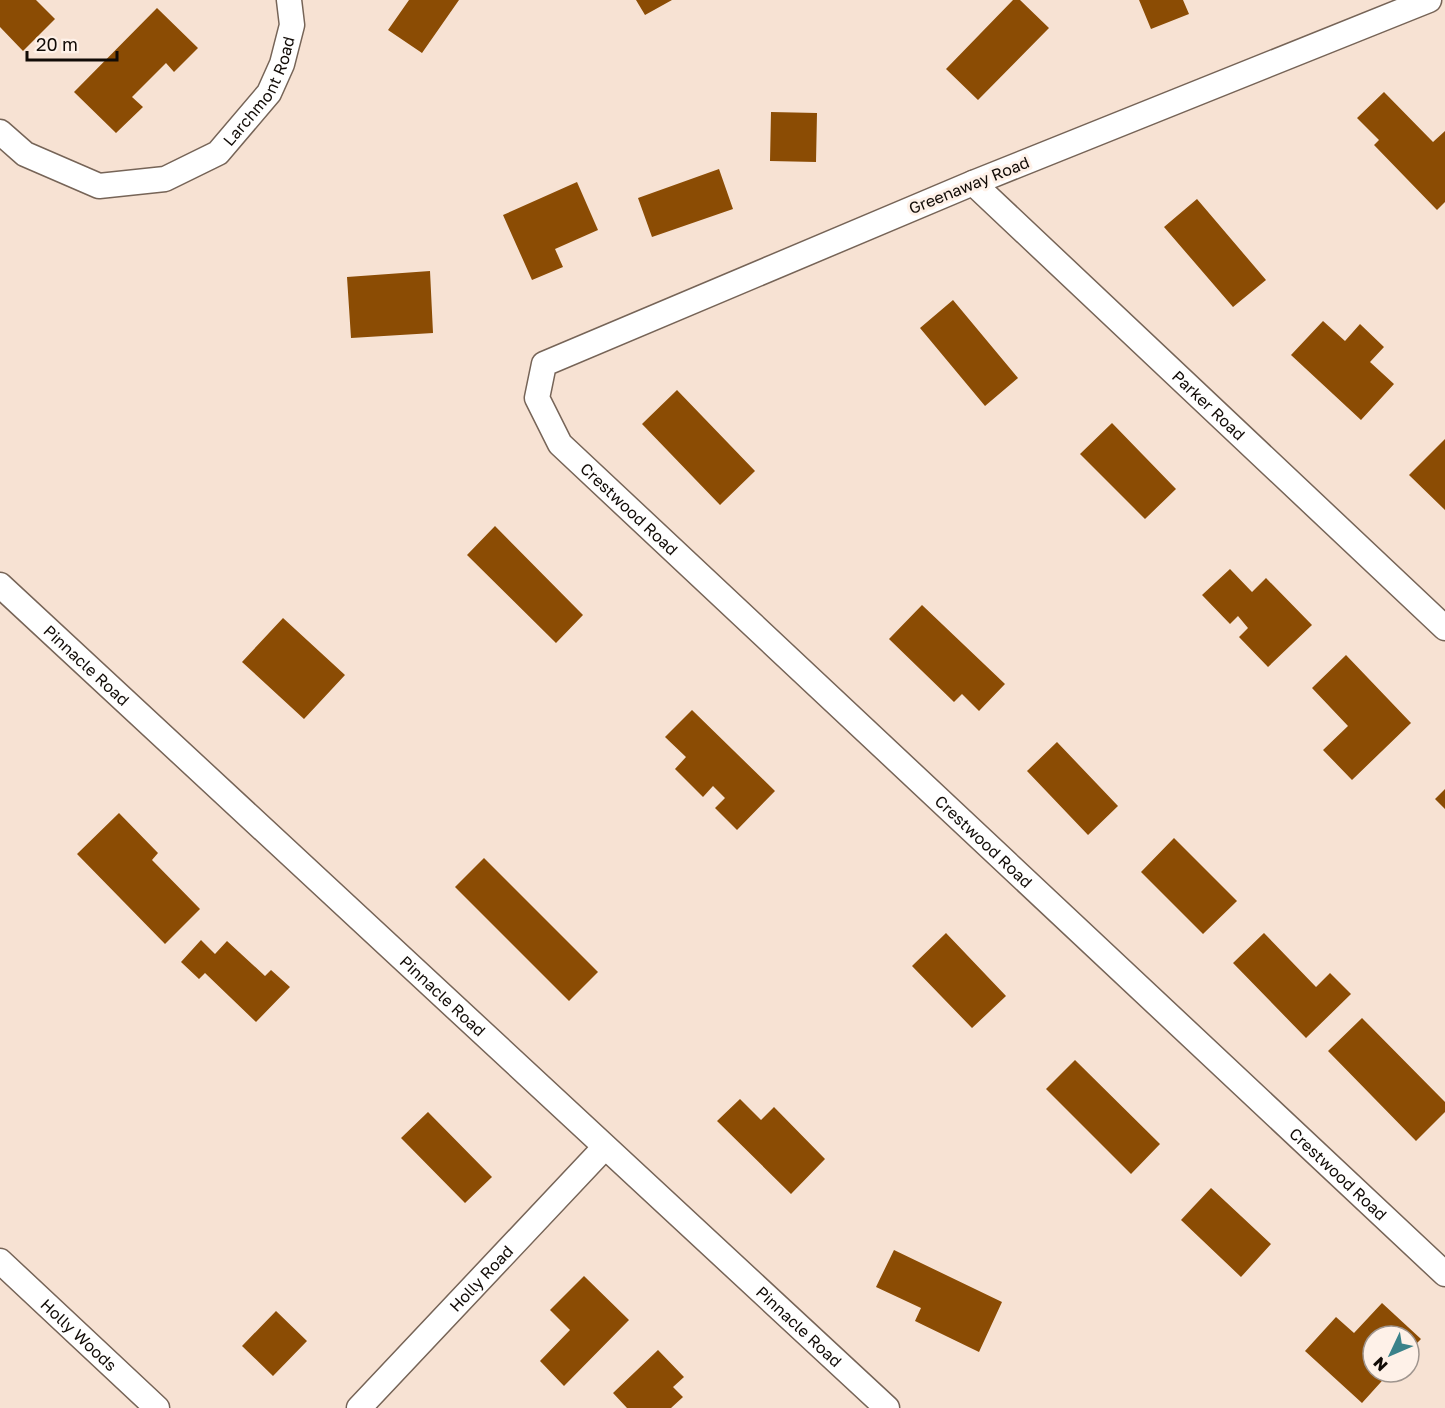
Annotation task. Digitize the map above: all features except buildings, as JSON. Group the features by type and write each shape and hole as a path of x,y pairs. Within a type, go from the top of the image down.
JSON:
{"street":[{"name":"Larchmont Road","path":"0,132 25,154 99,186 165,179 218,153 269,93 282,64 292,25 289,0"},
{"name":"Greenaway Road","path":"537,398 543,364 973,183 1429,0"},
{"name":"Parker Road","path":"973,183 1445,628"},
{"name":"Crestwood Road","path":"537,398 560,444 1445,1274"},
{"name":"Pinnacle Road","path":"0,585 604,1148 887,1408"},
{"name":"Holly Road","path":"359,1408 604,1148"},
{"name":"Holly Woods","path":"0,1261 157,1408"}]}
